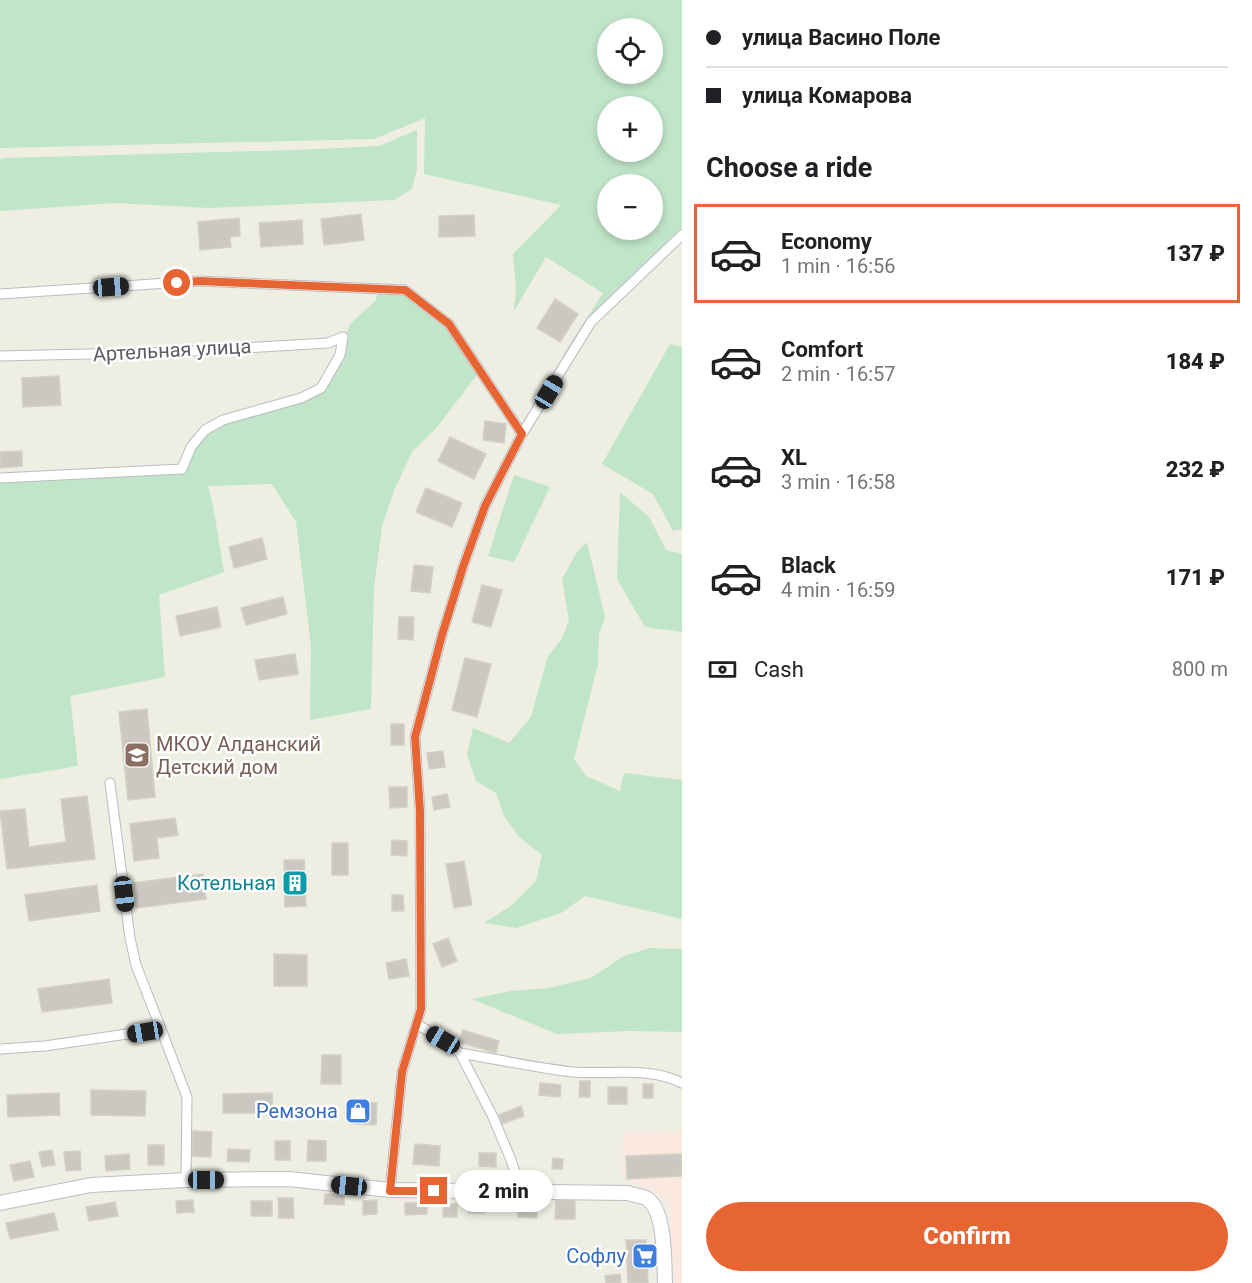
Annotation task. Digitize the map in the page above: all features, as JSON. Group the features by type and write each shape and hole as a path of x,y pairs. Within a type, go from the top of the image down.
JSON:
{"street":[{"path":"390,1191 402,1072 421,1009 420,811 415,737 442,635 485,506 522,434 591,322 682,235"},
{"path":"0,294 199,281 405,290 449,324 522,434"},
{"name":"Артельная улица","path":"0,356 176,352 328,343 343,337 340,355 321,388 301,398 224,420 205,430 191,447 182,470 0,478"},
{"path":"110,783 130,938 136,966 187,1097 186,1180"},
{"path":"417,1024 460,1053 493,1117 521,1191"},
{"path":"0,1049 45,1046 161,1029"},
{"path":"460,1053 570,1071 650,1074 682,1083"},
{"path":"0,1203 91,1185 186,1180 289,1179 390,1191 628,1193 646,1198 652,1204 661,1223 665,1283"}],"shaded area":[{"path":"682,1131 682,1283 674,1283 669,1200 623,1177 624,1133"}],"green space":[{"path":"0,0 682,0 682,235 591,322 570,361 563,355 603,293 546,257 514,311 516,287 513,254 561,205 424,174 425,118 374,139 0,148"},
{"path":"417,130 417,169 412,189 394,200 209,208 116,203 0,211 0,159 4,158 379,146"},
{"path":"380,289 405,290 449,324 480,371 437,427 412,452 395,488 382,526 374,588 371,709 310,720 311,646 296,522 272,484 208,486 224,572 159,595 165,677 70,696 78,766 0,779 0,478 182,469 205,430 321,388 351,323 375,301"},
{"path":"670,344 682,347 682,529 673,531 653,494 602,464"},
{"path":"514,475 550,487 514,562 488,556"},
{"path":"620,492 649,517 666,550 682,554 682,632 645,627 617,579"},
{"path":"587,542 605,617 599,634 598,664 574,759 586,776 620,791 624,773 682,780 682,919 585,896 561,913 516,928 484,923 512,905 536,881 542,855 519,837 504,816 496,793 476,781 467,755 473,728 509,743 531,717 548,656 562,639 569,620 562,579 577,552"},
{"path":"650,948 682,949 682,1032 630,1031 557,1034 472,999 511,991 549,988 591,978 624,956"}],"building":[{"path":"361,214 364,240 324,245 321,219"},
{"path":"474,215 475,236 439,237 439,216"},
{"path":"239,218 240,236 230,237 231,247 200,250 198,222"},
{"path":"302,220 303,244 261,247 259,223"},
{"path":"555,299 578,314 560,342 537,328"},
{"path":"59,376 61,405 23,407 22,378"},
{"path":"485,421 506,424 504,443 483,440"},
{"path":"450,437 486,454 474,479 438,461"},
{"path":"22,451 22,466 0,468 0,452"},
{"path":"426,488 462,503 452,527 416,512"},
{"path":"262,538 267,559 234,568 229,547"},
{"path":"414,565 433,567 430,593 411,591"},
{"path":"482,585 502,590 491,627 472,622"},
{"path":"283,597 287,614 246,625 241,608"},
{"path":"217,607 221,627 180,636 176,616"},
{"path":"399,617 414,617 413,640 398,639"},
{"path":"295,654 298,674 259,680 255,660"},
{"path":"465,658 491,664 477,717 452,710"},
{"name":"МКОУ Алданский Детский дом","path":"147,709 155,797 128,800 119,712"},
{"path":"391,724 404,724 404,745 391,745"},
{"path":"443,751 445,767 429,769 427,753"},
{"path":"389,787 407,787 407,807 390,808"},
{"path":"447,794 450,807 434,810 432,797"},
{"path":"87,796 95,859 7,869 0,811 25,809 29,847 66,842 61,799"},
{"path":"175,818 178,835 157,838 159,858 134,861 130,824"},
{"path":"392,840 407,841 407,856 391,855"},
{"path":"332,843 348,843 348,875 332,875"},
{"name":"Котельная","path":"284,860 304,860 306,906 285,907"},
{"path":"464,861 472,905 454,908 446,864"},
{"path":"203,874 206,899 136,908 133,883"},
{"path":"97,885 100,911 29,921 25,895"},
{"path":"392,895 403,895 404,911 392,911"},
{"path":"448,938 457,961 442,967 433,944"},
{"path":"274,954 307,955 307,986 274,986"},
{"path":"406,959 409,976 389,979 386,963"},
{"path":"109,979 112,1003 42,1012 38,989"},
{"path":"463,1030 499,1041 496,1053 459,1042"},
{"path":"322,1055 341,1055 341,1084 321,1084"},
{"path":"580,1081 590,1081 590,1097 579,1097"},
{"path":"540,1083 561,1085 560,1097 539,1095"},
{"path":"643,1084 653,1084 653,1098 643,1098"},
{"path":"608,1087 627,1087 627,1104 608,1104"},
{"path":"91,1090 146,1091 145,1116 91,1115"},
{"path":"59,1093 60,1115 8,1117 7,1095"},
{"path":"272,1093 273,1113 223,1113 223,1094"},
{"path":"355,1101 377,1103 376,1125 354,1124"},
{"path":"521,1106 524,1116 502,1124 499,1115"},
{"path":"193,1131 212,1132 211,1157 192,1156"},
{"path":"308,1140 326,1141 326,1161 307,1161"},
{"path":"275,1141 290,1141 290,1160 275,1160"},
{"path":"415,1144 440,1146 439,1166 413,1164"},
{"path":"148,1145 164,1145 164,1165 148,1165"},
{"path":"228,1149 250,1150 249,1162 227,1161"},
{"path":"52,1150 55,1165 42,1167 39,1152"},
{"path":"80,1151 81,1170 66,1171 64,1152"},
{"path":"479,1153 496,1153 496,1167 479,1166"},
{"path":"129,1154 130,1169 106,1171 105,1156"},
{"path":"682,1154 682,1176 627,1179 626,1156"},
{"path":"553,1158 563,1159 562,1169 552,1169"},
{"path":"30,1161 34,1177 14,1181 10,1165"},
{"path":"325,1194 344,1194 344,1205 324,1204"},
{"path":"278,1198 293,1198 294,1218 279,1218"},
{"path":"193,1200 194,1212 177,1213 176,1201"},
{"path":"377,1200 377,1214 363,1215 363,1201"},
{"path":"556,1200 575,1201 575,1219 555,1219"},
{"path":"251,1201 272,1201 272,1216 251,1216"},
{"path":"115,1202 118,1216 89,1221 86,1207"},
{"path":"427,1202 427,1214 405,1215 405,1203"},
{"path":"469,1202 485,1202 485,1213 469,1213"},
{"path":"518,1202 537,1202 537,1218 518,1217"},
{"path":"443,1204 457,1204 457,1217 443,1217"},
{"path":"54,1213 58,1230 10,1239 6,1223"},
{"path":"626,1240 646,1240 648,1283 628,1283"},
{"path":"620,1274 621,1283 606,1283 605,1276"}],"place":[{"name":"МКОУ Алданский Детский дом","path":"137,755"},
{"name":"Котельная","path":"295,883"},
{"name":"Ремзона","path":"358,1111"},
{"name":"Софлу","path":"645,1256"}],"route":[{"path":"177,283 199,281 405,290 449,324 522,434 485,506 463,567 415,737 420,811 421,1009 402,1072 390,1191 434,1191"}]}
